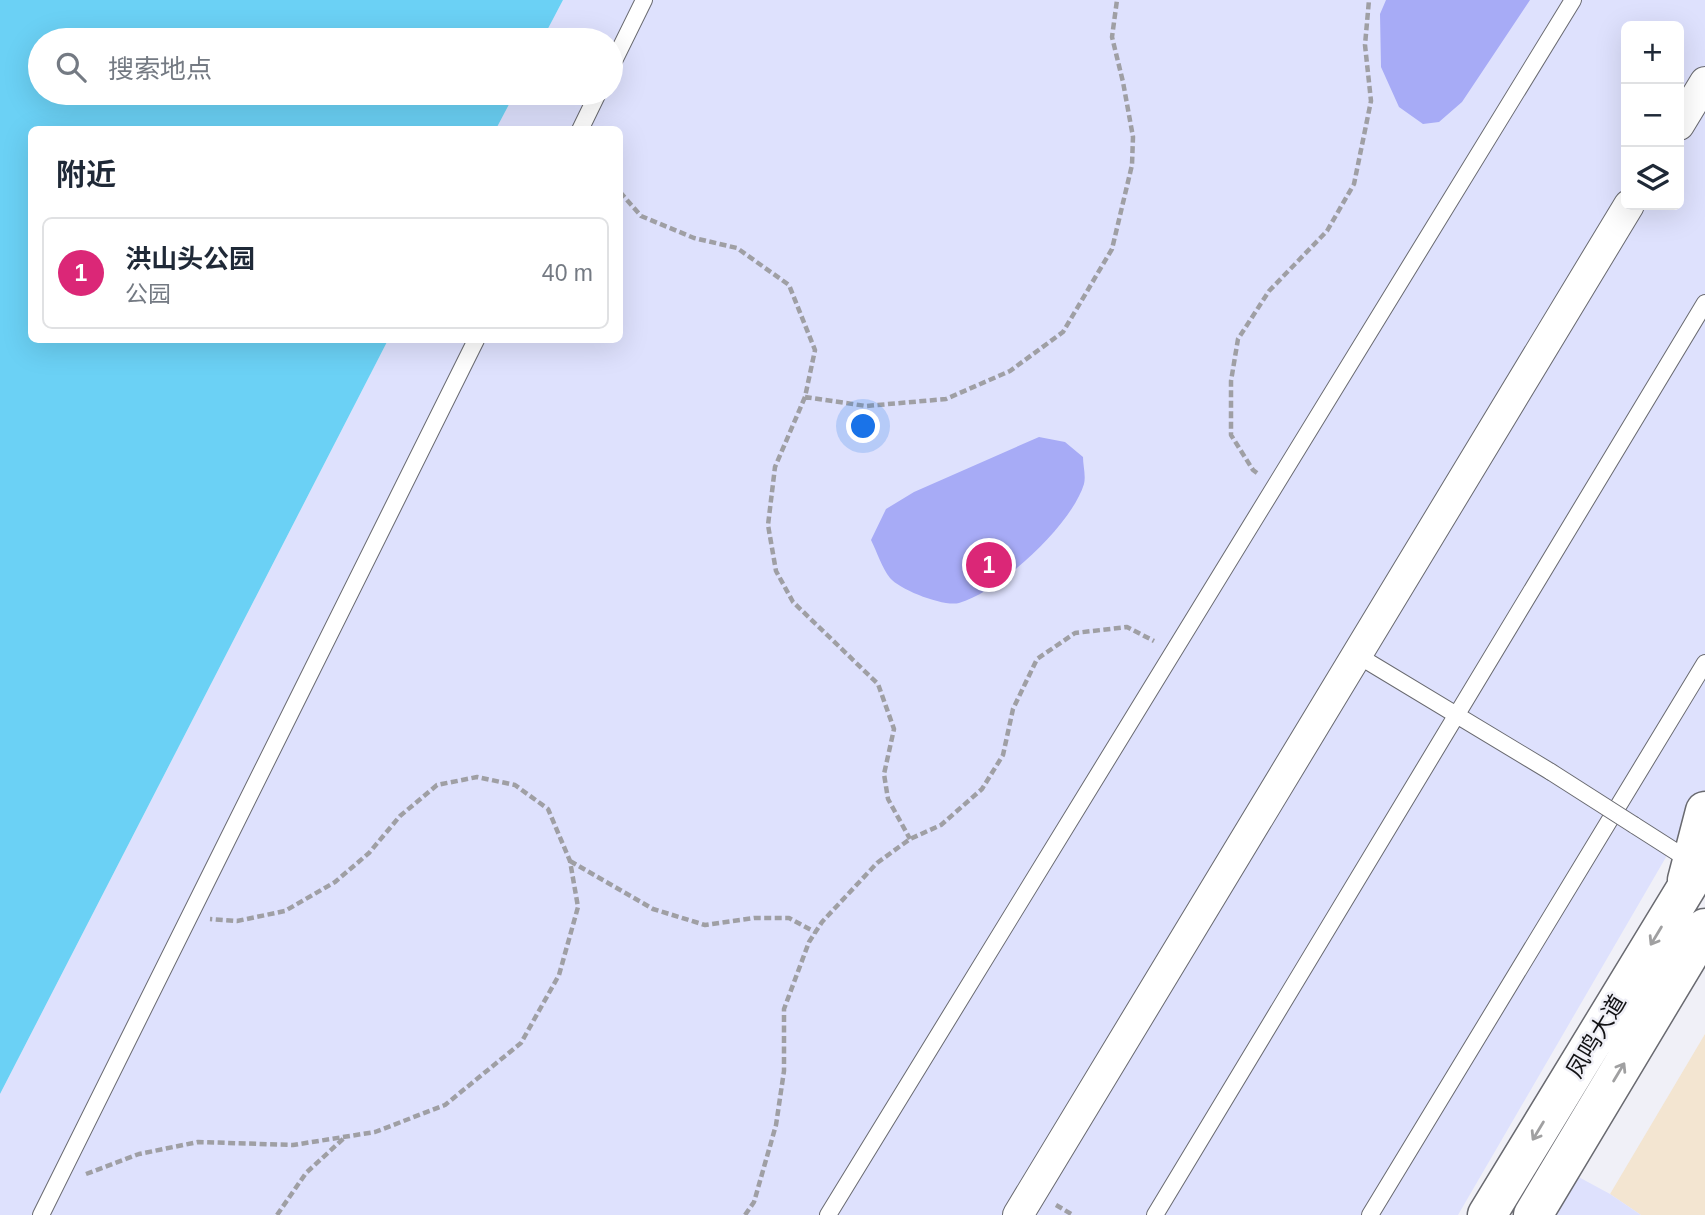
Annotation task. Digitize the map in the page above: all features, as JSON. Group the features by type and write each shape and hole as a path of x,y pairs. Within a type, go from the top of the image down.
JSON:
{"main road":[{"name":"凤鸣大道","path":"1487,1215 1697,878 1705,811"},
{"name":"凤鸣大道","path":"1533,1215 1705,928"}],"street":[{"path":"1684,117 1705,82"},
{"path":"1018,1215 1626,210"}],"lane":[{"path":"623,43 644,0"},
{"path":"828,1215 1573,0"},
{"path":"582,126 592,105"},
{"path":"1155,1215 1705,303"},
{"path":"41,1215 475,343"},
{"path":"1357,655 1634,825 1697,878"},
{"path":"1370,1215 1705,663"}],"path":[{"path":"805,397 866,405 946,399 1010,371 1063,332 1112,249 1132,165 1133,137 1112,37 1117,0"},
{"path":"1276,484 1253,470 1231,435 1231,381 1238,339 1269,291 1327,231 1353,184 1371,100 1365,45 1369,0"},
{"path":"623,195 641,216 694,238 737,248 789,285 815,350 805,397 775,467 768,525 775,570 793,602 878,684 894,729 884,774 888,799 910,839"},
{"path":"745,1215 754,1202 776,1125 784,1071 784,1009 808,942 845,895 877,863 910,839 941,825 982,789 1003,755 1013,709 1037,659 1075,633 1127,627 1174,652"},
{"path":"54,1189 139,1154 198,1142 293,1145 345,1137 375,1132 445,1105 522,1043 559,975 578,907 570,861 548,809 514,785 477,777 438,785 400,816 369,853 335,882 285,911 237,922 189,917"},
{"path":"570,861 653,909 705,925 754,918 789,918 816,932"},
{"path":"277,1215 306,1173 345,1137"}],"shaded area":[{"path":"0,0 563,0 548,28 28,28 28,105 509,105 498,126 28,126 28,343 386,343 0,1094"},
{"path":"563,0 1705,0 1705,790 1458,1215 0,1215 0,1094 386,343 623,343 623,126 498,126 509,105 623,105 623,28 548,28"},
{"path":"1386,0 1530,0 1462,102 1439,122 1423,124 1399,107 1381,67 1380,14"},
{"path":"1039,437 1065,442 1083,457 1085,481 1077,501 1065,519 1032,555 994,585 959,603 952,604 923,596 903,588 890,578 871,540 886,509 914,492"},
{"path":"1705,1034 1705,1215 1641,1215 1610,1194"},
{"path":"1562,1168 1610,1194 1641,1215 1533,1215"}],"place":[{"name":"洪山头公园","path":"989,565"}]}
